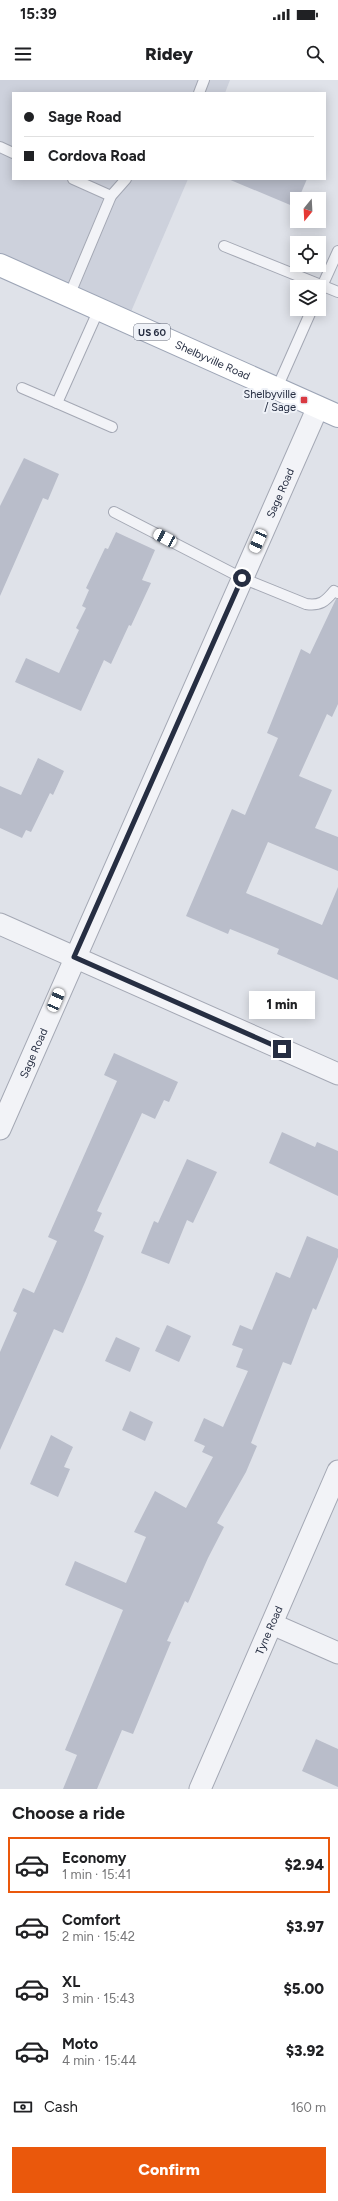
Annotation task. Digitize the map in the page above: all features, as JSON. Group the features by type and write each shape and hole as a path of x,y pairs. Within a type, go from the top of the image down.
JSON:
{"main road":[{"name":"Shelbyville Road","path":"0,265 338,416"}],"street":[{"name":"Sage Road","path":"0,1129 74,957 318,407"},
{"path":"0,924 338,1074"},
{"name":"Tyne Road","path":"200,1789 338,1471"},
{"path":"272,1624 338,1653"}],"lane":[{"path":"199,92 204,80"},
{"path":"0,147 12,153"},
{"path":"75,180 111,196"},
{"path":"69,296 111,196 125,180"},
{"path":"224,246 299,280"},
{"path":"325,280 338,251"},
{"path":"326,291 338,292"},
{"path":"57,404 99,308"},
{"path":"276,388 309,316"},
{"path":"22,388 112,427"},
{"path":"114,512 242,578 306,604 316,605 326,601 334,591 338,593"}],"shaded area":[{"path":"0,80 230,80 225,92 12,92 12,180 188,180 127,321 0,265"}],"building":[{"path":"230,180 307,180 301,192 290,192 290,205"},
{"path":"24,458 59,474 48,500 43,498 0,596 0,506"},
{"path":"116,532 155,550 142,580 151,583 111,664 104,660 81,711 15,682 26,658 59,673 79,630 76,628 86,608 82,606 89,590 86,588 105,548 108,549"},
{"path":"336,599 338,599 338,704 332,717 327,714 299,776 332,790 315,828 338,837 338,871 268,842 246,893 322,925 338,887 338,980 277,954 279,949 230,929 228,934 186,916 232,809 245,815 278,738 267,733 301,649 310,654"},
{"path":"38,758 64,771 53,795 50,793 31,832 26,830 22,838 0,828 0,786 21,795"},
{"path":"114,1053 178,1082 169,1102 164,1100 155,1119 142,1113 97,1211 102,1213 94,1231 104,1236 86,1280 63,1333 54,1329 0,1450 0,1352 17,1313 13,1311 23,1288 34,1293 57,1241 48,1237 117,1081 104,1075"},
{"path":"282,1132 315,1147 317,1142 338,1151 338,1196 269,1163"},
{"path":"187,1159 217,1172 193,1223 187,1220 169,1264 141,1253 154,1221 158,1223"},
{"path":"307,1236 338,1249 338,1257 316,1310 313,1308 291,1365 283,1362 251,1443 257,1446 246,1472 217,1523 224,1527 188,1603 185,1601 167,1641 171,1642 133,1734 122,1730 97,1789 63,1789 77,1755 65,1750 123,1610 65,1585 75,1561 126,1583 146,1537 134,1532 155,1491 186,1508 213,1457 202,1452 205,1446 194,1441 204,1418 223,1427 248,1371 236,1367 243,1349 232,1345 240,1325 252,1330 276,1272 290,1278"},
{"path":"167,1325 191,1336 179,1362 155,1351"},
{"path":"116,1337 140,1348 130,1372 105,1361"},
{"path":"130,1411 153,1422 145,1441 122,1430"},
{"path":"51,1435 73,1447 64,1467 70,1469 58,1497 30,1484"},
{"path":"316,1739 338,1749 338,1787 302,1771"}],"place":[{"name":"Shelbyville / Sage","path":"304,400"}],"route":[{"path":"242,578 74,957 282,1049"}]}
